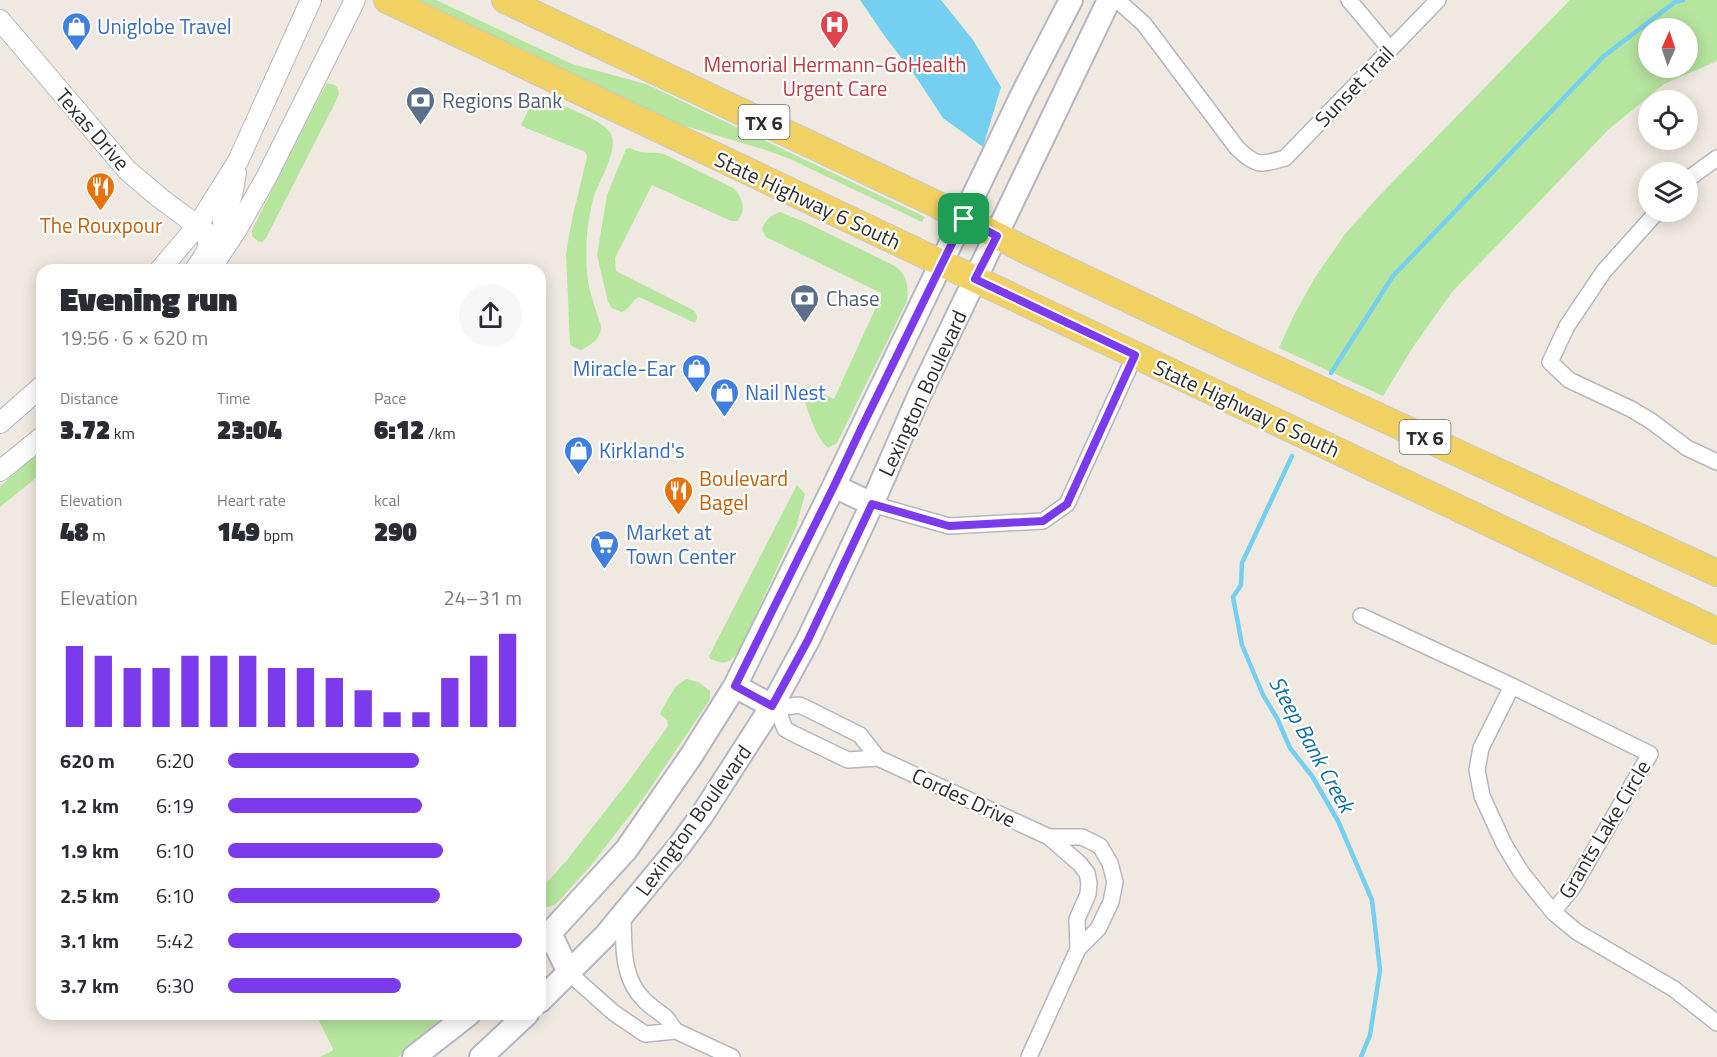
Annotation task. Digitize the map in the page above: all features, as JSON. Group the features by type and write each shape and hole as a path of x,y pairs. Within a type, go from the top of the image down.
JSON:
{"main road":[{"name":"State Highway 6 South","path":"387,0 1717,631"},
{"name":"TX 6","path":"505,0 934,203 997,236 1235,350 1717,573"},
{"name":"Lexington Boulevard","path":"546,937 626,850 691,756 735,686 964,219 1023,93 1071,0"},
{"name":"Lexington Boulevard","path":"546,995 623,916 680,846 774,707 872,504 919,396 1109,0"},
{"path":"834,486 872,504"},
{"path":"735,686 774,707"},
{"path":"546,939 569,973"},
{"path":"414,1057 461,1020"},
{"path":"481,1057 521,1020"}],"street":[{"path":"165,264 198,225 238,161 311,0"},
{"path":"214,264 266,178 355,0"},
{"name":"Sunset Trail","path":"1116,0 1144,24 1237,148 1250,161 1265,163 1286,158 1437,0"},
{"path":"1349,0 1390,49"},
{"name":"Texas Drive","path":"0,20 127,170 160,198 198,225"},
{"path":"1698,172 1717,158"},
{"path":"230,240 225,234 223,213 231,197 238,161"},
{"path":"1648,222 1604,271 1567,326 1550,362 1569,380 1631,410 1687,448 1717,462"},
{"path":"198,225 206,232 209,240 208,249 199,264"},
{"path":"872,504 949,526 1043,521 1067,504 1135,355"},
{"path":"0,423 36,391"},
{"path":"0,471 36,441"},
{"name":"Grants Lake Circle","path":"1361,616 1512,686 1650,754 1573,887 1553,912"},
{"name":"Grants Lake Circle","path":"1512,686 1481,748 1477,770 1482,796 1504,844 1521,872 1553,912 1577,932 1674,989 1717,1023"},
{"name":"Cordes Drive","path":"878,758 848,760 804,739 785,729 774,707 799,705 806,708 860,735 878,758 1049,837 1087,873 1088,894 1077,919 1078,949"},
{"name":"Cordes Drive","path":"1029,1057 1078,949 1098,929 1114,892 1114,872 1100,846 1082,837 1049,837"},
{"path":"623,916 624,962 628,975 643,999 665,1016 676,1031 732,1057"},
{"path":"569,973 614,1014 645,1034 676,1031"}],"green space":[{"path":"419,0 436,0 572,64 646,84 925,217 922,222 790,159 679,124"},
{"path":"1570,0 1717,0 1717,61 1698,69 1698,18 1638,18 1638,78 1678,78 1657,90 1638,90 1638,105 1609,129 1452,292 1413,347 1383,396 1279,348 1314,279 1345,234 1379,196"},
{"path":"327,83 335,85 339,94 266,238 259,242 252,236 252,230"},
{"path":"539,99 547,99 592,119 607,129 613,141 610,158 593,199 587,235 588,279 601,331 595,341 581,350 570,344 566,254 587,157 583,151 521,125 532,103"},
{"path":"626,149 664,154 733,188 743,204 740,217 737,221 731,221 652,185 615,258 616,271 693,310 697,318 695,323 639,297 622,312 612,308 608,302 597,255 607,195"},
{"path":"780,212 895,266 905,277 908,290 907,301 837,443 828,448 815,429 801,389 809,387 834,399 881,293 766,237 762,229 765,223 771,216"},
{"path":"36,454 36,478 0,507 0,487"},
{"path":"797,485 805,494 796,527 739,651 726,662 710,659 709,656"},
{"path":"686,679 698,682 710,691 710,699 647,793 593,863 557,903 546,907 546,883 631,778 668,726 667,720 660,714 676,686"},
{"path":"318,1020 439,1020 398,1057 320,1057 333,1049"}],"water":[{"path":"860,0 941,0 973,40 1001,87 983,147 943,118"}],"waterway":[{"path":"1331,373 1393,276 1604,56 1675,2 1683,0"},
{"name":"Steep Bank Creek","path":"1292,456 1242,563 1241,585 1233,597 1242,645 1263,695 1277,718 1290,748 1312,776 1338,821 1372,900 1380,970 1370,1035 1361,1057"}],"place":[{"name":"Memorial Hermann-GoHealth Urgent Care","path":"835,50"},
{"name":"Uniglobe Travel","path":"76,52"},
{"name":"Regions Bank","path":"421,126"},
{"name":"The Rouxpour","path":"101,212"},
{"name":"Chase","path":"805,324"},
{"name":"Miracle-Ear","path":"697,394"},
{"name":"Nail Nest","path":"724,418"},
{"name":"Kirkland's","path":"578,476"},
{"name":"Boulevard Bagel","path":"678,516"},
{"name":"Market at Town Center","path":"605,570"}],"route":[{"path":"964,219 997,236 975,279 1135,355 1067,504 1043,521 949,526 872,504 808,640 772,706 735,686 964,219"}]}
